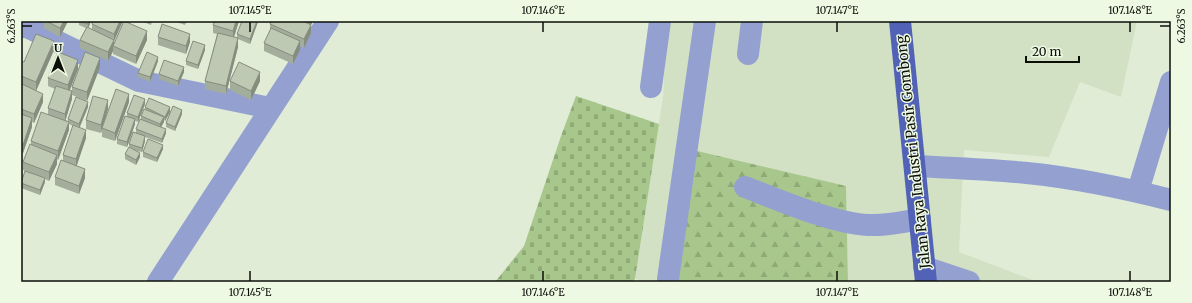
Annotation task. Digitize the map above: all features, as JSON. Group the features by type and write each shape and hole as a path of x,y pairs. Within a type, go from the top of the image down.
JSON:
{"main road":[{"name":"Jalan Raya Industri Pasir Gombong","path":"900,21 925,275"}],"street":[{"path":"158,282 328,21"},
{"path":"651,87 660,21"},
{"path":"668,279 705,21"},
{"path":"748,54 752,21"},
{"path":"21,27 27,27 139,81 270,108"},
{"path":"1138,192 1167,113 1171,82"},
{"path":"915,166 1026,173 1086,181 1171,200"},
{"path":"745,187 832,218 867,225 892,224 920,219"},
{"path":"925,275 969,282"}],"shaded area":[{"path":"667,21 1137,21 1121,97 1080,82 1049,157 964,150 959,252 1038,282 848,282 846,186 669,282 645,282 635,279 663,97"}],"green space":[{"path":"576,96 659,124 635,279 632,282 495,282 524,246"},
{"path":"693,150 846,186 848,282 669,282"}],"building":[{"path":"46,21 64,21 60,28"},
{"path":"80,21 89,21 88,24"},
{"path":"93,21 120,21 114,34 92,24"},
{"path":"124,21 147,31 136,56 113,46"},
{"path":"215,21 236,21 233,31 213,25"},
{"path":"242,21 257,21 250,39 237,34"},
{"path":"271,21 303,21 311,25 304,39 270,24"},
{"path":"162,24 190,34 186,46 158,37"},
{"path":"87,27 114,40 108,52 80,40"},
{"path":"271,28 300,41 293,56 264,43"},
{"path":"218,33 238,38 226,86 205,81"},
{"path":"36,34 54,41 36,82 21,76 21,61 24,62"},
{"path":"193,41 205,45 198,65 186,61"},
{"path":"58,52 78,60 68,85 48,78"},
{"path":"85,52 100,58 87,92 72,87"},
{"path":"147,52 158,57 150,77 138,73"},
{"path":"164,60 184,67 178,81 159,74"},
{"path":"239,62 260,72 251,91 230,81"},
{"path":"22,84 43,94 34,114 21,109"},
{"path":"56,86 72,91 65,114 48,108"},
{"path":"116,89 129,94 115,133 102,128"},
{"path":"134,95 145,99 138,117 127,113"},
{"path":"93,96 108,100 101,125 86,120"},
{"path":"76,97 88,102 79,124 68,119"},
{"path":"149,98 170,107 165,117 145,107"},
{"path":"173,106 182,110 175,127 166,123"},
{"path":"144,109 164,117 160,124 141,116"},
{"path":"41,112 69,122 58,151 31,141"},
{"path":"21,114 32,118 23,145 21,144"},
{"path":"125,116 135,119 127,142 117,139"},
{"path":"140,119 166,129 162,139 136,129"},
{"path":"73,125 86,130 76,159 63,155"},
{"path":"133,132 145,136 142,148 129,144"},
{"path":"148,139 163,145 157,158 143,152"},
{"path":"30,144 57,155 49,172 23,162"},
{"path":"129,147 140,153 136,160 125,154"},
{"path":"61,160 85,169 79,186 55,177"},
{"path":"25,171 45,178 40,190 21,183"}]}
